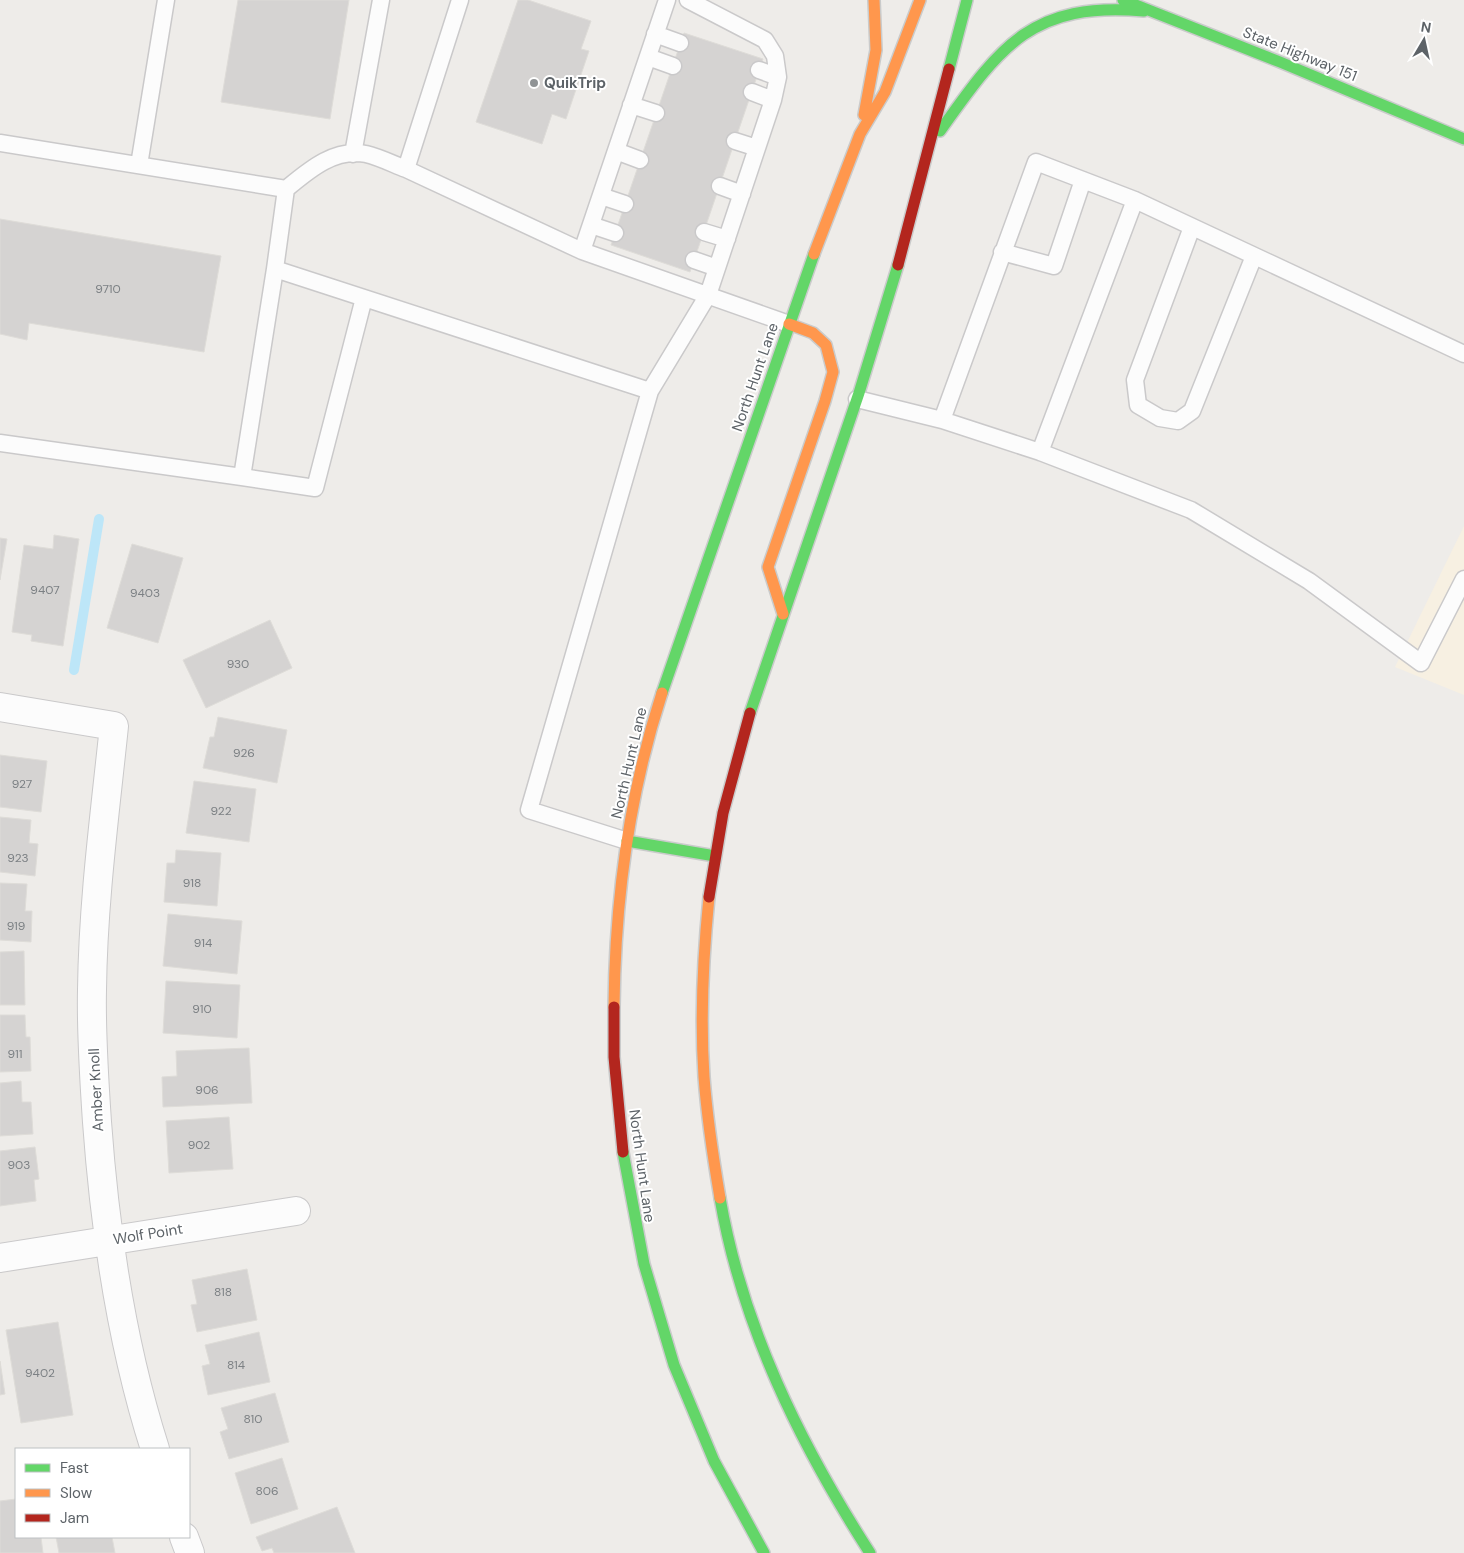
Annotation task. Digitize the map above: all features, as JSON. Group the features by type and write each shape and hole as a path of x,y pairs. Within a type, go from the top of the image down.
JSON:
{"main road":[{"path":"862,128 876,50 874,0"},
{"name":"North Hunt Lane","path":"764,1553 734,1500 691,1408 662,1328 636,1228 623,1154 618,1109 613,1017 620,887 627,841 646,747 700,579 789,324 862,128 884,96 920,0"},
{"path":"870,1553 825,1481 790,1412 757,1334 725,1224 710,1136 703,1058 705,946 715,856 736,759 887,304 931,143 967,0"},
{"name":"State Highway 151","path":"1123,0 1464,139"},
{"path":"1143,0 1153,11"},
{"path":"931,143 991,62 1017,38 1040,23 1072,13 1109,9 1153,11"},
{"path":"783,614 768,567 833,372 826,344 813,333 789,324"},
{"path":"627,841 715,856"}],"street":[{"name":"Amber Knoll","path":"0,707 114,726 96,904 92,990 94,1068 101,1171 109,1240 127,1343 144,1417 154,1448"},
{"name":"Wolf Point","path":"0,1258 296,1211"},
{"path":"184,1538 190,1553"}],"lane":[{"path":"139,165 166,0"},
{"path":"353,154 381,0"},
{"path":"406,169 460,0"},
{"path":"582,252 667,0"},
{"path":"627,841 529,810 650,391 708,295 773,100 778,76 775,56 766,40 688,0"},
{"path":"655,34 680,43"},
{"path":"648,57 673,66"},
{"path":"759,70 778,76"},
{"path":"752,92 773,100"},
{"path":"632,105 656,113"},
{"path":"735,141 757,148"},
{"path":"0,143 286,189"},
{"path":"616,151 640,160"},
{"path":"242,476 286,189 312,167 341,154 366,154 406,169 582,252 789,324"},
{"path":"942,420 1036,162 1135,200 1464,354"},
{"path":"1002,252 1054,266 1083,180"},
{"path":"720,186 742,194"},
{"path":"601,196 625,204"},
{"path":"1040,452 1135,200"},
{"path":"591,225 615,233"},
{"path":"1192,227 1135,380 1138,405 1160,418 1178,421 1192,411 1254,256"},
{"path":"704,232 727,239"},
{"path":"694,260 717,268"},
{"path":"275,269 650,391"},
{"path":"0,443 242,476 315,488 364,298"},
{"path":"857,399 942,420 1040,452 1191,510 1308,581 1421,663 1464,579"}],"shaded area":[{"path":"1464,526 1464,695 1395,667"}],"building":[{"path":"238,0 349,0 330,119 221,102"},
{"name":"QuikTrip","path":"518,0 528,0 591,21 581,49 589,51 566,119 552,114 542,144 476,122"},
{"path":"684,33 763,59 690,272 611,245"},
{"path":"0,219 221,256 204,352 29,323 27,340 0,334"},
{"path":"54,535 79,539 63,646 31,641 32,635 12,632 24,545 53,549"},
{"path":"0,538 7,539 0,580"},
{"path":"132,544 183,558 158,643 107,628"},
{"path":"270,620 292,668 206,708 183,660"},
{"path":"218,717 287,730 277,783 203,768 210,737 214,737"},
{"path":"0,755 47,761 41,812 0,807"},
{"path":"194,781 256,789 249,842 186,833"},
{"path":"0,817 31,820 29,843 38,844 35,876 0,872"},
{"path":"176,850 221,853 217,906 164,902 167,863 175,863"},
{"path":"0,883 27,884 25,911 32,911 31,942 0,940"},
{"path":"168,914 242,921 237,974 163,966"},
{"path":"24,951 25,1005 0,1005 0,952"},
{"path":"166,981 240,985 237,1038 163,1033"},
{"path":"0,1015 25,1015 26,1037 30,1037 31,1071 0,1072"},
{"path":"249,1048 252,1103 163,1107 162,1077 177,1076 176,1051"},
{"path":"21,1081 22,1102 31,1102 33,1134 0,1136 0,1083"},
{"path":"229,1117 233,1169 169,1173 166,1121"},
{"path":"35,1147 39,1179 34,1180 36,1201 0,1206 0,1151"},
{"path":"247,1269 257,1320 197,1332 191,1305 197,1304 192,1280"},
{"path":"58,1322 73,1415 21,1423 6,1330"},
{"path":"259,1332 270,1382 208,1395 202,1366 210,1364 205,1345"},
{"path":"0,1361 5,1394 0,1395"},
{"path":"275,1393 289,1442 229,1459 220,1432 228,1429 221,1408"},
{"path":"282,1458 298,1509 251,1524 235,1473"},
{"path":"15,1499 15,1538 41,1538 43,1553 0,1553 0,1501"},
{"path":"337,1507 355,1553 274,1553 272,1548 262,1551 256,1537"},
{"path":"56,1538 112,1538 115,1553 59,1553"}],"waterway":[{"path":"74,670 99,519"}],"traffic: fast":[{"path":"949,69 967,0"},
{"path":"1123,0 1280,62 1464,139"},
{"path":"940,131 981,75 1001,53 1022,36 1046,22 1073,14 1105,10 1144,11"},
{"path":"662,693 814,254"},
{"path":"750,713 859,393 898,265"},
{"path":"627,841 715,856"},
{"path":"623,1152 644,1264 674,1365 714,1461 764,1553"},
{"path":"720,1198 730,1246 743,1292 777,1383 820,1470 870,1553"}],"traffic: slow":[{"path":"864,115 876,50 874,0"},
{"path":"814,254 860,134 885,92 920,0"},
{"path":"783,614 768,567 825,401 833,372 826,345 813,333 789,324"},
{"path":"614,1007 617,927 626,848 641,770 662,693"},
{"path":"709,897 705,942 702,1032 705,1092 720,1198"}],"traffic: jam":[{"path":"898,265 949,69"},
{"path":"709,897 723,813 750,713"},
{"path":"614,1007 614,1057 623,1152"}],"place":[{"name":"QuikTrip","path":"534,83"}]}
